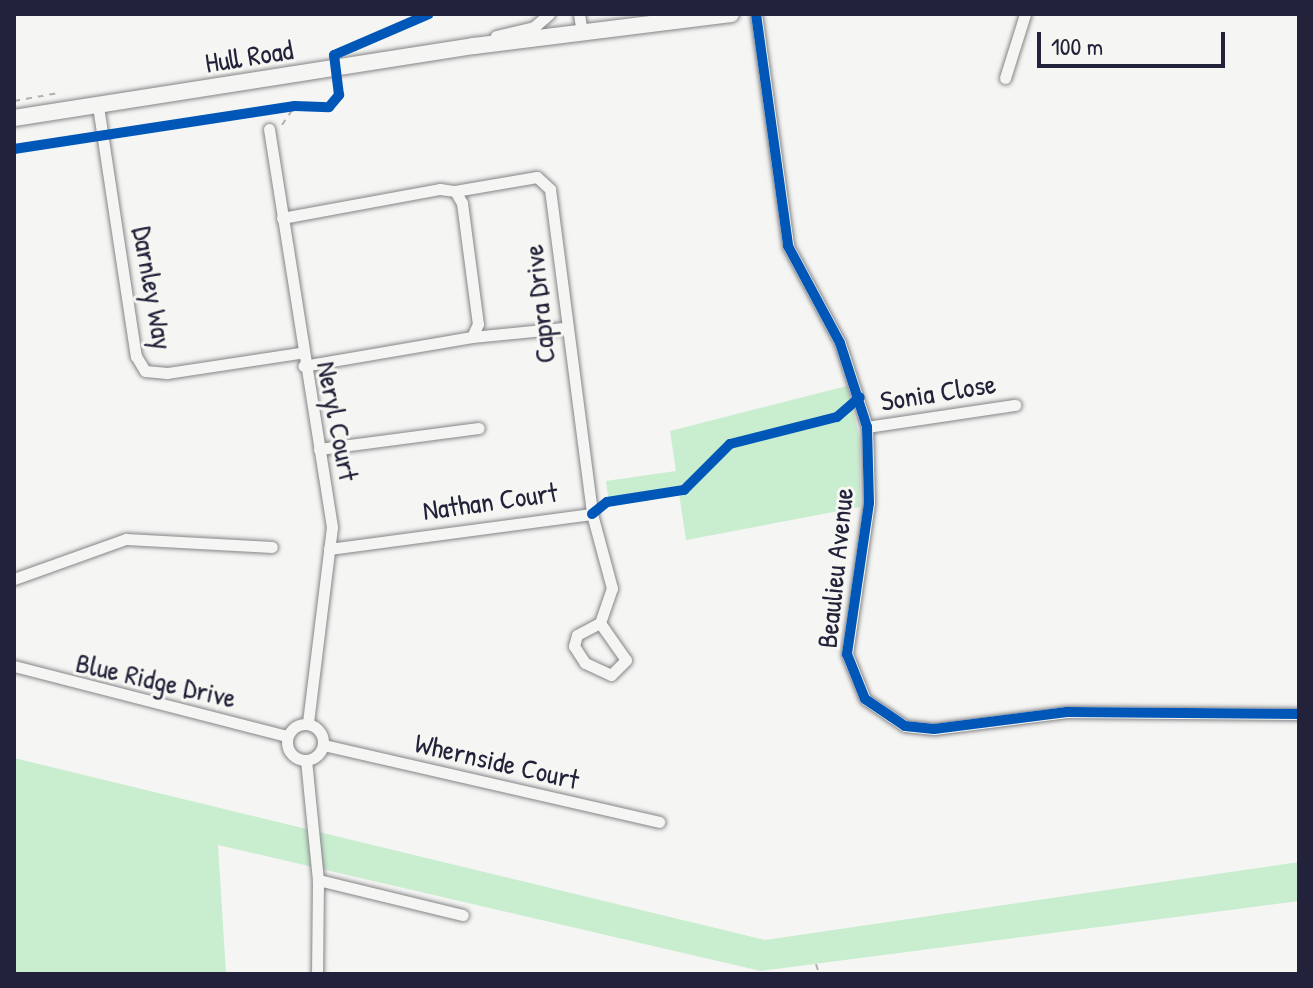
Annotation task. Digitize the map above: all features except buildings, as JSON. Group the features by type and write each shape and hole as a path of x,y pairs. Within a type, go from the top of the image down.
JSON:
{"main road":[{"name":"Hull Road","path":"14,118 474,46 731,14"}],"street":[{"path":"474,46 534,27 549,14"},
{"path":"579,14 582,34"},
{"name":"Beaulieu Avenue","path":"756,14 788,246 840,343 867,427 869,503 847,654 855,682 878,712 905,726 934,729 1067,712 1299,714"},
{"path":"1005,78 1025,14"},
{"name":"Darnley Way","path":"98,106 136,356 145,371 167,373 300,353"},
{"name":"Neryl Court","path":"269,129 300,353 332,527 308,723"},
{"name":"Capra Drive","path":"455,191 529,177 547,183 568,317 564,328 592,514"},
{"path":"282,218 440,189 455,191 462,203 478,324 472,337"},
{"path":"303,366 472,337 564,328"},
{"name":"Sonia Close","path":"867,427 1015,405"},
{"path":"319,449 479,428"},
{"name":"Nathan Court","path":"329,549 592,514 612,588 600,623 577,635 574,646 596,672 611,675 626,660 600,623"},
{"path":"14,579 126,539 272,547"},
{"name":"Blue Ridge Drive","path":"14,666 287,736"},
{"path":"308,723 320,731 324,745 306,760 291,753 287,736 308,723"},
{"name":"Whernside Court","path":"324,745 659,822"},
{"path":"306,760 318,880 317,974"},
{"path":"318,880 463,915"}],"path":[{"path":"14,101 58,93"},
{"path":"280,108 301,106"},
{"path":"269,129 284,124 301,106"},
{"path":"816,964 819,974"}],"green space":[{"path":"847,386 860,439 860,507 686,540 679,493 609,504 606,481 676,471 670,431"},
{"path":"14,758 765,940 1299,862 1299,901 761,971 218,845 226,974 14,974"}],"cycle path":[{"path":"14,149 295,106 329,107 339,95 334,55 429,14"},
{"path":"756,14 788,246 840,343 867,427 869,503 847,654 865,699 905,726 934,729 1067,712 1299,714"},
{"path":"592,514 607,502 684,490 730,444 837,417 860,397"}]}
